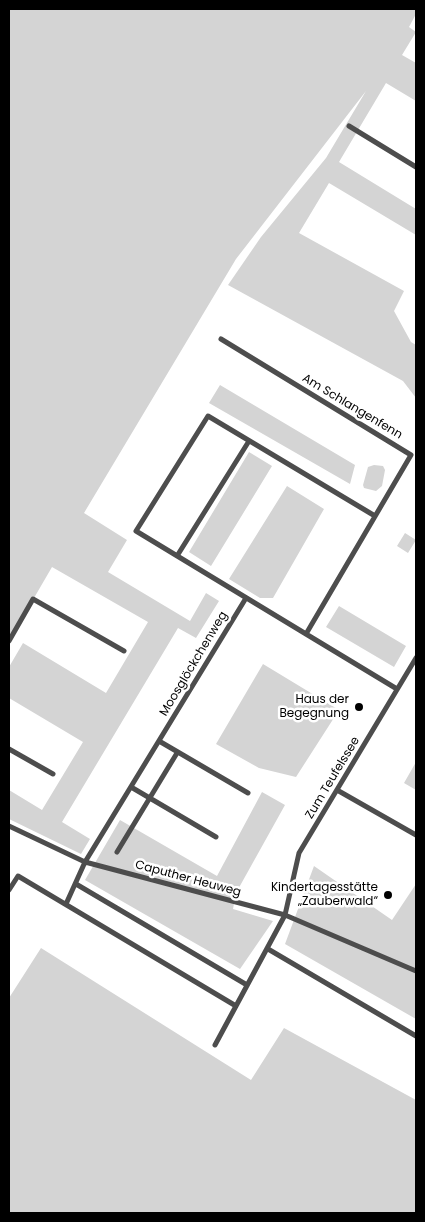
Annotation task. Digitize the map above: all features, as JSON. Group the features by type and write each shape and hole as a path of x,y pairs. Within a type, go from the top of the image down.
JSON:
{"street":[{"path":"349,126 416,166"},
{"name":"Am Schlangenfenn","path":"221,339 412,454 306,634"},
{"path":"375,516 208,416 136,532 398,689"},
{"path":"177,556 249,441"},
{"name":"Moosglöckchenweg","path":"86,862 246,598"},
{"path":"9,641 33,599 124,651"},
{"name":"Zum Teufelssee","path":"285,915 300,853 416,658"},
{"path":"159,741 248,793"},
{"path":"9,749 53,774"},
{"path":"117,852 177,753"},
{"path":"131,787 216,837"},
{"path":"337,790 416,835"},
{"name":"Caputher Heuweg","path":"9,826 86,862 285,915 416,971"},
{"path":"66,904 86,862"},
{"path":"9,890 18,876 236,1006"},
{"path":"76,884 247,985"},
{"path":"215,1045 285,915"},
{"path":"268,949 416,1036"}],"shaded area":[{"path":"9,9 416,9 416,14 409,27 416,32 402,55 416,63 416,101 386,83 339,162 416,209 416,235 329,183 299,233 404,291 394,311 411,342 416,345 416,398 403,381 228,285 261,237 326,158 366,91 236,259 84,513 127,540 108,572 190,621 206,593 219,601 196,638 178,628 62,822 90,839 81,854 9,819 9,790 42,810 83,742 9,698 9,667 23,643 106,693 148,622 52,567 9,641"},
{"path":"220,385 355,465 350,484 209,403"},
{"path":"249,452 272,466 211,566 189,552"},
{"path":"374,465 383,466 385,470 382,486 376,491 364,488 363,485 368,467"},
{"path":"287,486 324,509 273,598 260,598 229,579"},
{"path":"405,533 416,540 408,553 397,546"},
{"path":"339,606 406,646 394,667 326,627"},
{"path":"263,664 339,710 296,777 259,768 216,744"},
{"path":"416,762 416,790 404,783"},
{"path":"262,792 285,805 236,893 233,909 273,921 240,969 85,880 120,820 217,876"},
{"path":"314,866 392,920 416,884 416,1019 285,944"},
{"path":"41,948 251,1080 284,1028 416,1100 416,1213 9,1213 9,998"}],"place":[{"name":"Haus der Begegnung","path":"359,707"},
{"name":"Kindertagesstätte „Zauberwald“","path":"388,895"}]}
